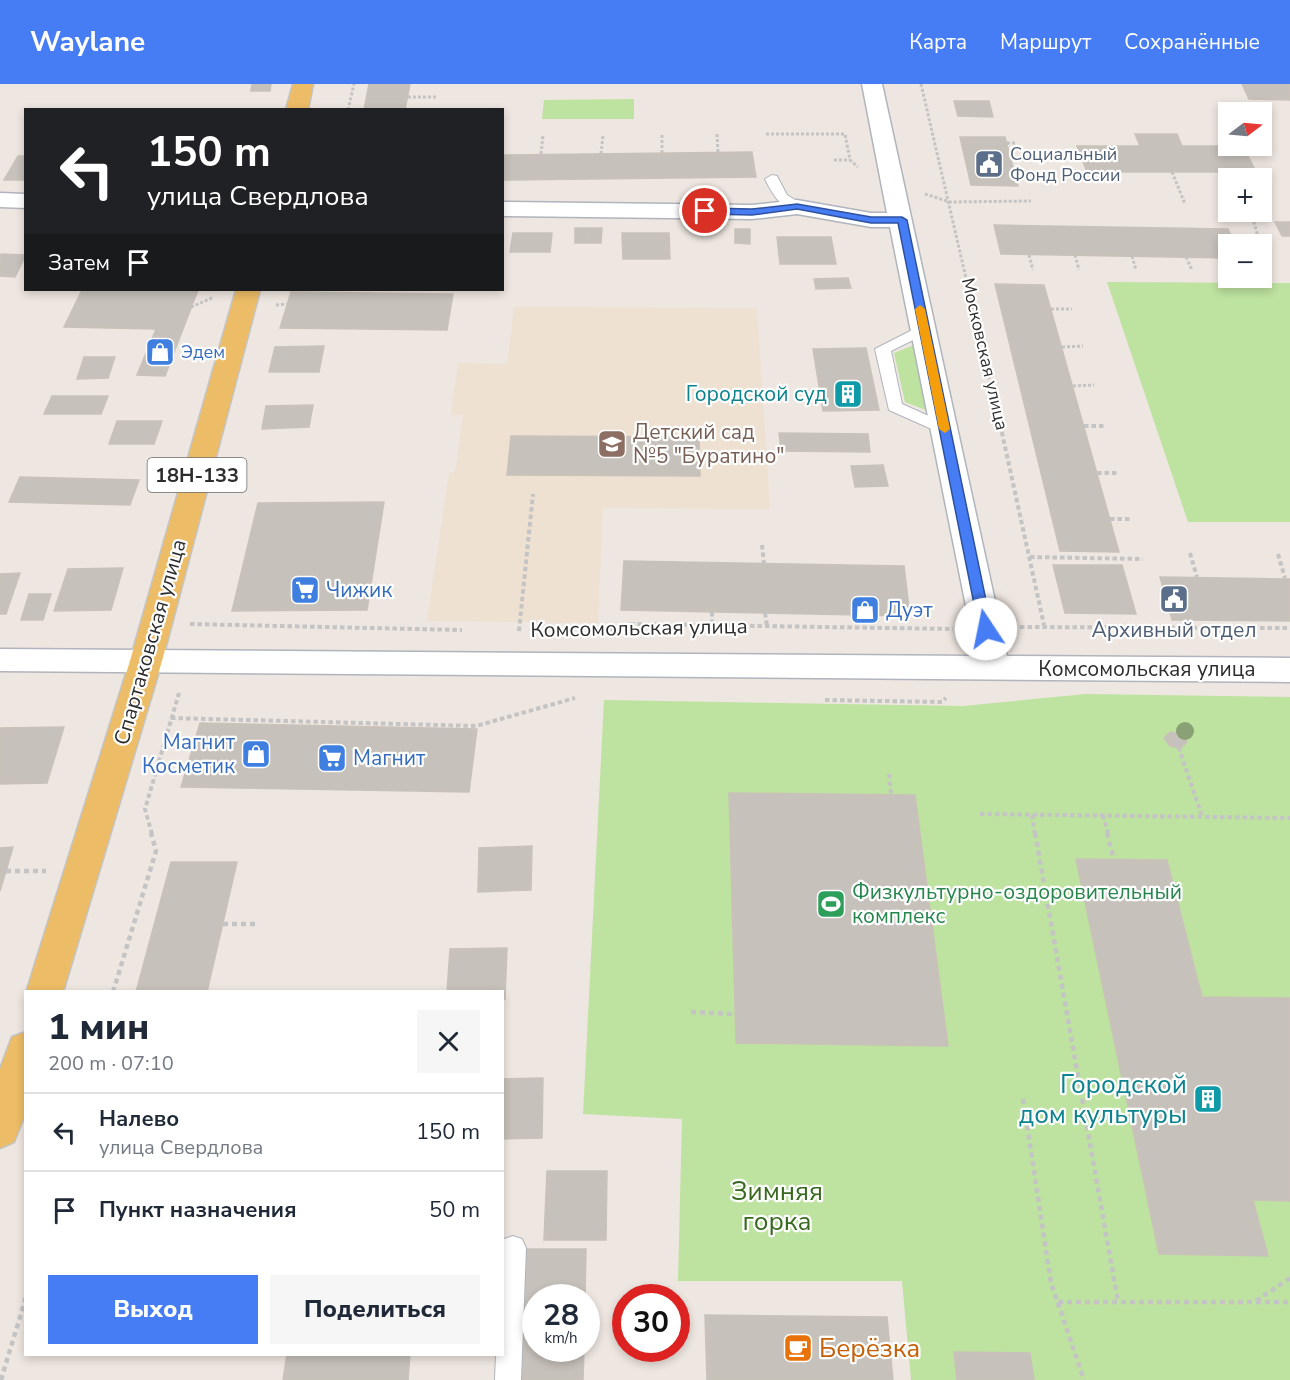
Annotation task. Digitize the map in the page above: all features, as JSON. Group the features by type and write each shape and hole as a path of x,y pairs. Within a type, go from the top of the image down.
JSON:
{"main road":[{"path":"297,108 303,84"},
{"name":"Спартаковская улица","path":"45,990 146,661 248,291"},
{"path":"0,1130 24,1055"}],"street":[{"path":"872,84 994,668"},
{"path":"0,200 24,201"},
{"path":"504,209 752,212 797,207 871,220 902,220"},
{"name":"Комсомольская улица","path":"0,660 1290,670"}],"lane":[{"path":"772,179 781,197 797,207"},
{"path":"924,329 883,349 895,407 945,430"},
{"path":"508,1380 513,1248"}],"path":[{"path":"348,108 354,84"},
{"name":"Московская улица","path":"921,84 966,270 1044,625"},
{"path":"408,97 436,97"},
{"path":"717,134 718,152"},
{"path":"542,154 543,135"},
{"path":"601,154 603,135"},
{"path":"662,135 662,153"},
{"path":"1007,143 1015,143"},
{"path":"834,160 850,160"},
{"path":"1172,172 1185,204"},
{"path":"1029,255 1033,270"},
{"path":"1075,255 1079,270"},
{"path":"1132,256 1136,270"},
{"path":"1186,257 1192,270"},
{"path":"1051,309 1072,309"},
{"path":"1062,347 1083,346"},
{"path":"1073,386 1094,385"},
{"path":"1084,426 1105,426"},
{"path":"1097,473 1119,473"},
{"path":"519,631 533,494"},
{"path":"1110,519 1132,519"},
{"path":"762,545 764,564"},
{"path":"1190,553 1197,577"},
{"path":"1278,554 1285,578"},
{"path":"1030,557 1143,559"},
{"path":"712,612 712,625"},
{"path":"765,613 767,626"},
{"path":"157,623 464,630"},
{"name":"Комсомольская улица","path":"590,632 602,632 631,624 986,629 1044,625 1290,628"},
{"name":"Комсомольская улица","path":"508,631 531,631"},
{"path":"171,718 247,722 424,725"},
{"path":"1176,740 1202,816"},
{"path":"889,774 891,795"},
{"path":"980,814 1290,818"},
{"path":"1032,815 1118,1302"},
{"path":"1103,815 1114,860"},
{"path":"223,924 258,924"},
{"path":"691,1012 735,1014"},
{"path":"1023,1100 1051,1283 1084,1380"},
{"path":"1254,1302 1290,1278"},
{"path":"1058,1302 1290,1302"},
{"path":"1,1380 24,1305"}],"shaded area":[{"name":"Детский сад №5 \"Буратино\"","path":"514,307 757,308 770,509 603,508 598,623 427,621 449,473 455,472 463,415 451,415 458,363 507,364"}],"green space":[{"path":"634,99 634,119 542,119 544,100"},
{"path":"1107,282 1218,283 1218,288 1272,288 1272,283 1290,283 1290,522 1188,522"},
{"path":"914,345 928,411 905,402 894,353"},
{"name":"Зимняя горка","path":"1086,694 1290,697 1290,1380 911,1380 902,1281 678,1281 682,1119 583,1114 604,700 963,706"}],"building":[{"path":"252,84 271,84 270,91 251,91"},
{"path":"369,84 410,84 405,108 364,108"},
{"path":"369,84 410,84 405,108 364,108"},
{"path":"1242,84 1290,84 1290,100 1249,99"},
{"path":"954,101 989,101 993,117 958,116"},
{"path":"1135,134 1177,134 1182,146 1218,146 1218,156 1248,156 1254,168 1218,168 1218,172 1087,172 1077,146 1140,146"},
{"name":"Социальный Фонд России","path":"960,137 1005,137 1018,186 971,185"},
{"path":"752,152 756,177 504,180 504,155"},
{"path":"18,156 24,156 24,180 4,180"},
{"path":"1275,222 1290,222 1290,236 1282,236"},
{"path":"994,225 1228,229 1230,234 1218,234 1218,258 1001,254"},
{"path":"575,228 588,228 588,243 575,243"},
{"path":"588,228 602,228 601,243 588,243"},
{"path":"735,229 750,229 750,244 735,243"},
{"path":"513,233 552,233 550,252 510,252"},
{"path":"622,233 669,233 670,259 623,259"},
{"path":"777,237 831,237 836,264 780,264"},
{"path":"1,254 24,255 15,277 0,276"},
{"path":"848,278 851,288 816,289 814,279"},
{"path":"995,284 1044,285 1119,552 1060,551"},
{"name":"Эдем","path":"82,291 198,291 165,376 137,375 156,329 64,327"},
{"path":"291,292 453,294 447,330 280,328"},
{"path":"324,346 319,372 269,372 275,347"},
{"name":"Городской суд","path":"866,348 879,410 823,411 813,349"},
{"path":"84,357 115,357 108,378 77,379"},
{"path":"52,396 108,396 101,414 44,414"},
{"path":"313,405 309,427 262,429 266,406"},
{"path":"117,421 162,421 154,444 109,444"},
{"path":"779,433 868,434 870,452 781,451"},
{"path":"511,436 699,437 700,476 507,475"},
{"path":"883,465 888,486 855,487 851,466"},
{"path":"20,477 139,480 130,505 9,502"},
{"path":"384,502 367,610 232,611 258,503"},
{"path":"624,561 904,566 910,616 621,610"},
{"path":"1053,565 1122,565 1136,614 1065,613"},
{"path":"123,568 111,610 54,611 68,569"},
{"path":"20,573 6,614 0,614 0,574"},
{"path":"1160,577 1290,579 1290,621 1172,620"},
{"path":"29,594 51,594 43,620 21,620"},
{"name":"Магнит","path":"200,723 477,729 469,792 181,787"},
{"path":"64,727 47,783 0,784 0,728"},
{"path":"1170,732 1182,734 1187,742 1181,748 1170,746 1164,738"},
{"name":"Физкультурно-оздоровительный комплекс","path":"729,793 915,795 948,1046 736,1043"},
{"path":"532,846 531,890 478,892 479,848"},
{"path":"13,847 6,871 0,891 0,848"},
{"name":"Городской дом культуры","path":"1076,859 1167,860 1202,997 1290,998 1290,1201 1253,1200 1268,1256 1159,1254"},
{"path":"171,862 237,862 207,990 137,990"},
{"path":"507,948 505,999 504,990 447,990 450,949"},
{"path":"543,1078 542,1138 504,1139 504,1079"},
{"path":"547,1171 607,1171 606,1240 544,1240"},
{"path":"525,1249 586,1249 585,1284 523,1284"},
{"path":"522,1305 522,1362 584,1362 583,1380 518,1380"},
{"name":"Берёзка","path":"705,1315 887,1317 893,1380 707,1380"},
{"path":"954,1352 1030,1353 1034,1380 957,1380"},
{"path":"287,1356 410,1356 408,1380 283,1380"}],"slow traffic":[{"path":"920,309 945,429"}],"place":[{"name":"Социальный Фонд России","path":"989,164"},
{"name":"Эдем","path":"160,352"},
{"name":"Городской суд","path":"848,394"},
{"name":"Детский сад №5 \"Буратино\"","path":"612,444"},
{"name":"Чижик","path":"305,590"},
{"name":"Архивный отдел","path":"1174,599"},
{"name":"Дуэт","path":"865,610"},
{"name":"Магнит Косметик","path":"256,754"},
{"name":"Магнит","path":"332,758"},
{"name":"Физкультурно-оздоровительный комплекс","path":"831,904"},
{"name":"Городской дом культуры","path":"1208,1099"},
{"name":"Берёзка","path":"798,1348"}],"route":[{"path":"705,211 752,212 797,207 871,220 902,220 986,629"}]}
